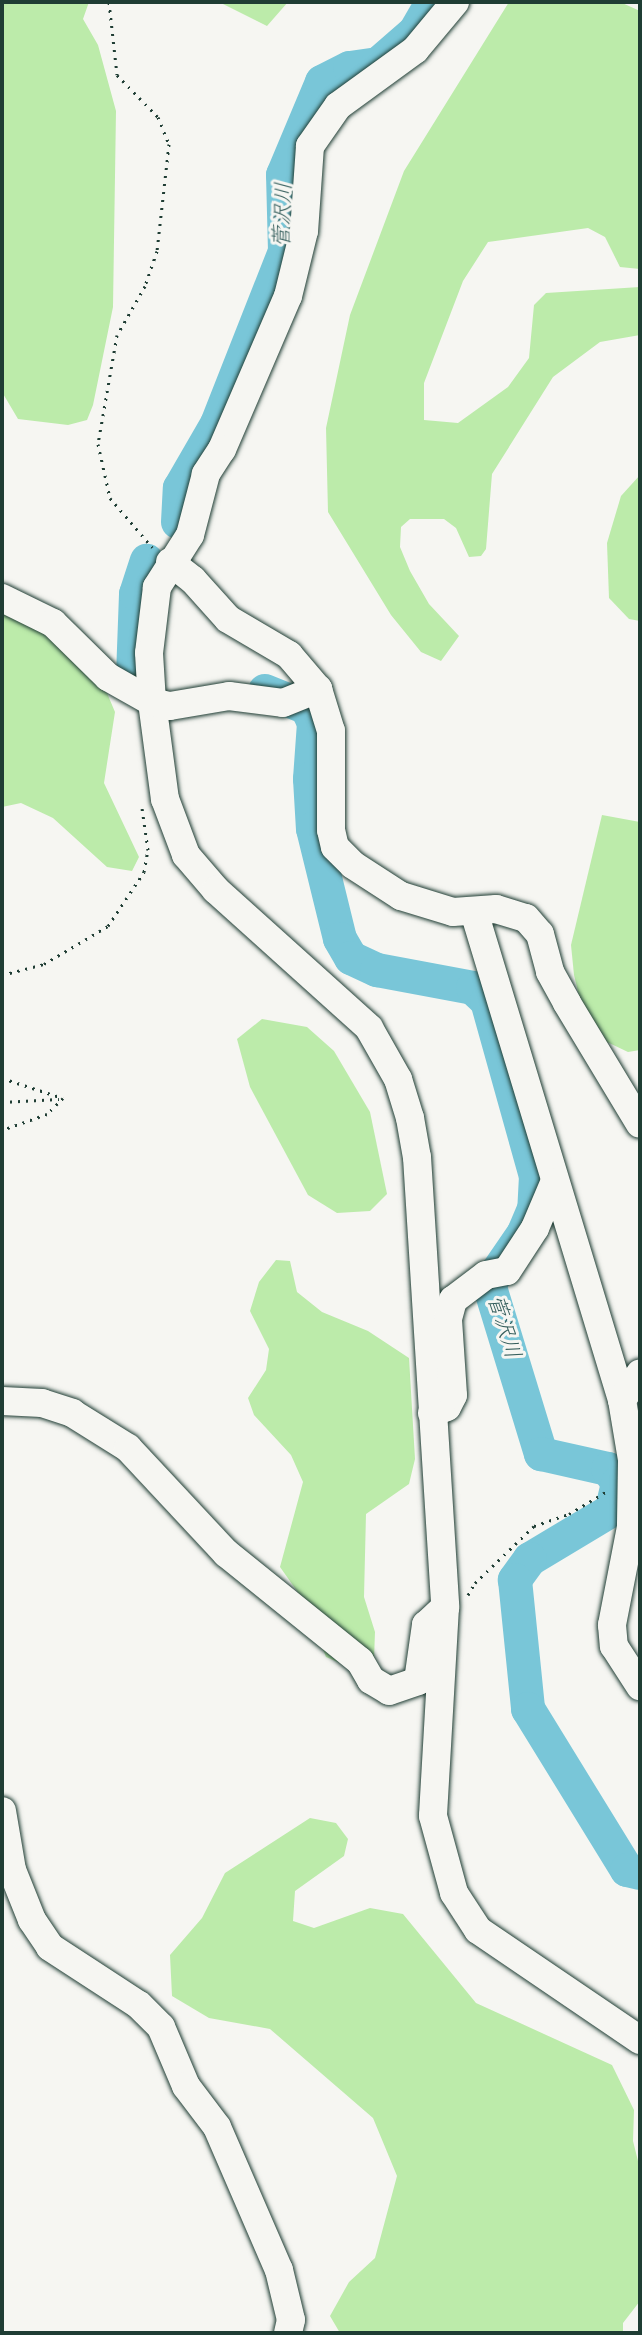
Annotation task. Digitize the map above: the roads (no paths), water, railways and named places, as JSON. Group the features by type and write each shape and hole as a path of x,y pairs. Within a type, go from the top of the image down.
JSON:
{"street":[{"path":"455,2 415,50 338,106 310,146 304,231 288,296 222,449 206,474 190,535 170,562 157,587 152,615 152,702 165,799 186,855 216,890 348,1004 369,1028 398,1079 417,1157 432,1413 456,1607 433,1816 454,1893 478,1930 640,2040"},
{"path":"170,562 228,619 289,655 302,696 331,731 335,847 353,865 401,896 475,915 510,911 540,934 550,972 640,1124"},
{"path":"2,598 53,623 108,677 152,702 170,706 229,696 302,696"},
{"path":"475,915 622,1400 632,1460 631,1527 612,1625 614,1646 640,1686"},
{"path":"432,1413 447,1407 453,1395 448,1319 453,1300 492,1275 535,1228 554,1183"},
{"path":"622,1400 640,1373"},
{"path":"2,1401 42,1403 72,1413 128,1448 217,1544 360,1661 371,1680 389,1691 418,1681 426,1625 456,1607"},
{"path":"2,1811 12,1870 32,1920 50,1947 139,2005 161,2027 186,2086 217,2127 279,2270 291,2320 288,2333"}],"waterway":[{"name":"菅沢川","path":"178,522 180,488 217,424 285,251 283,175 322,82 350,68 378,64 415,32 432,2"},
{"name":"菅沢川","path":"133,676 136,594 147,561"},
{"name":"菅沢川","path":"265,691 307,708 314,723 310,779 313,829 340,939 351,958 377,970 473,988 487,1001 536,1176 534,1209 524,1233 489,1284 541,1454 608,1469 618,1483 612,1510 530,1559 515,1580 528,1709 627,1870 640,1873"}]}
